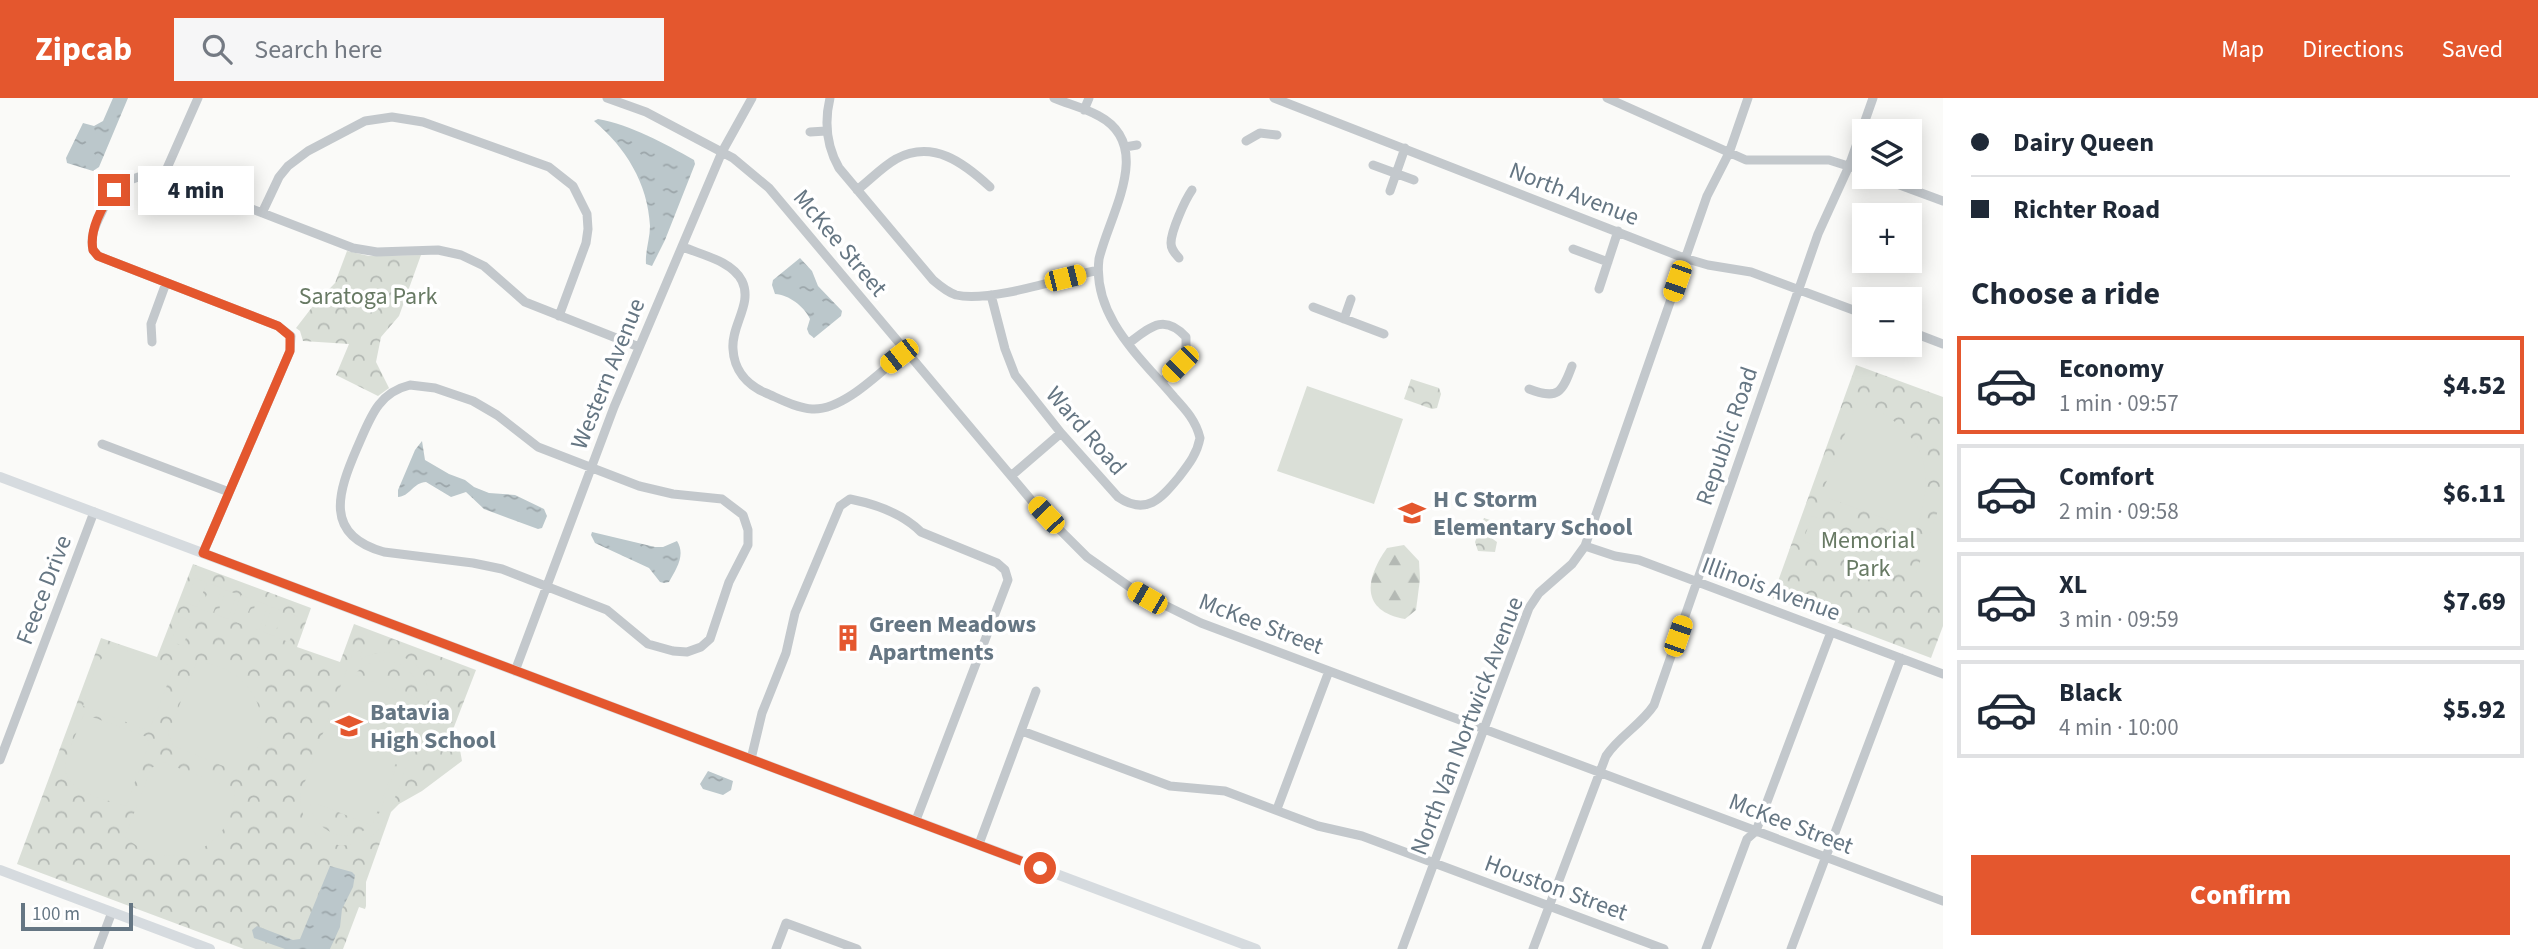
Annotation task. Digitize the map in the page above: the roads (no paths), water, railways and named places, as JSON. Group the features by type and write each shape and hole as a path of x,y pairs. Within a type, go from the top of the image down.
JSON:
{"main road":[{"path":"0,477 1256,949"},
{"path":"0,870 210,949"}],"street":[{"path":"164,175 198,98"},
{"name":"McKee Street","path":"607,98 646,112 733,158 769,188 1011,476 1087,557 1133,590 1201,623 1943,901"},
{"name":"Western Avenue","path":"515,671 590,468 639,347 722,152 752,98"},
{"path":"830,98 826,131 833,156 857,190 933,281 957,295 991,295 1098,270"},
{"path":"1054,98 1107,121 1121,137 1125,147 1127,171 1103,242 1098,270 1105,307 1116,327 1129,343 1162,382 1186,356 1186,337 1177,327 1166,324 1154,325 1129,343"},
{"path":"1084,110 1088,98"},
{"name":"North Avenue","path":"1274,98 1684,258 1751,272 1852,309"},
{"path":"1300,108 1304,98"},
{"path":"1609,98 1746,160 1829,160 1852,167"},
{"name":"North Van Nortwick Avenue","path":"1402,949 1529,608 1539,593 1572,564 1585,546 1684,258 1707,196 1729,153 1748,98"},
{"name":"Republic Road","path":"1533,949 1598,772 1615,742 1645,717 1654,705 1818,234 1849,166 1873,98"},
{"path":"262,213 279,177 288,166 308,151 365,121 392,117 423,122 548,166 573,186 587,214 588,229 586,243 559,316"},
{"path":"810,132 826,131"},
{"path":"1246,141 1260,133 1277,135"},
{"path":"1125,147 1137,145"},
{"path":"1391,191 1405,149"},
{"path":"857,190 897,159 907,154 929,151 952,157 990,187"},
{"path":"1373,165 1414,180"},
{"path":"203,553 290,351 290,336 278,326 105,259 93,250 92,235 103,207 114,190 124,181 137,176 164,175 365,251 438,250 461,255 484,266 525,302 639,347"},
{"path":"1910,189 1943,201"},
{"path":"1179,258 1172,251 1171,242 1186,197 1192,190"},
{"path":"1599,289 1618,231"},
{"path":"683,247 726,265 741,278 746,292 736,327 733,352 744,379 763,392 804,408 830,406 846,399 906,351"},
{"path":"1573,248 1608,262"},
{"path":"152,342 150,324 166,283"},
{"name":"Ward Road","path":"991,295 1015,376 1061,433 1109,487 1127,503 1148,505 1160,500 1196,454 1200,438 1196,425 1162,382"},
{"path":"1344,319 1351,299"},
{"path":"1312,307 1384,334"},
{"path":"1922,336 1943,344"},
{"path":"1529,389 1544,395 1556,393 1565,384 1572,366"},
{"path":"422,385 473,401 497,415 538,447 590,468 656,491 722,499 743,515 748,530 748,545 729,582 710,639 701,647 687,652 648,644 607,610 488,565 370,548 358,541 343,520 339,500 343,480 373,412 378,403 397,388 422,385"},
{"path":"1011,476 1061,433"},
{"path":"102,444 229,492"},
{"path":"751,758 762,713 786,653 796,613 840,506 850,499 887,510 911,523 921,532 997,563 1005,570 1008,580 916,820"},
{"name":"Feece Drive","path":"0,760 94,512"},
{"name":"Illinois Avenue","path":"1585,546 1601,553 1639,560 1943,674"},
{"path":"1706,949 1747,839 1756,831 1831,632"},
{"path":"1791,949 1901,658"},
{"path":"1277,809 1329,671"},
{"path":"979,844 1036,691"},
{"name":"Houston Street","path":"1022,730 1170,786 1225,791 1318,826 1362,836 1664,949"},
{"path":"98,949 112,912"},
{"path":"776,949 786,923 857,949"}],"water":[{"path":"113,98 128,98 99,167 93,171 67,163 66,158 83,123 94,126 103,121"},
{"path":"598,119 635,130 694,160 695,164 665,240 652,266 646,264 650,226 640,181 616,142 594,121"},
{"path":"800,258 812,271 818,286 842,311 841,316 814,338 807,329 810,319 804,310 791,299 775,294 772,285 773,280"},
{"path":"422,441 425,460 449,474 489,493 515,495 544,509 547,516 542,528 538,529 484,509 466,492 451,497 426,482 398,497 398,490 415,450"},
{"path":"592,532 655,547 663,547 677,541 681,551 679,562 669,582 660,582 649,568 595,543"},
{"path":"708,771 733,781 731,790 723,795 703,789 700,784"},
{"path":"330,866 355,875 353,887 342,909 340,927 330,949 285,949 254,938 252,930 257,926 293,940 300,939"}],"place":[{"name":"H C Storm Elementary School","path":"1412,513"},
{"name":"Green Meadows Apartments","path":"848,638"},
{"name":"Batavia High School","path":"349,726"}],"park label":[{"name":"Saratoga Park","path":"368,296"},
{"name":"Memorial Park","path":"1868,554"}]}
